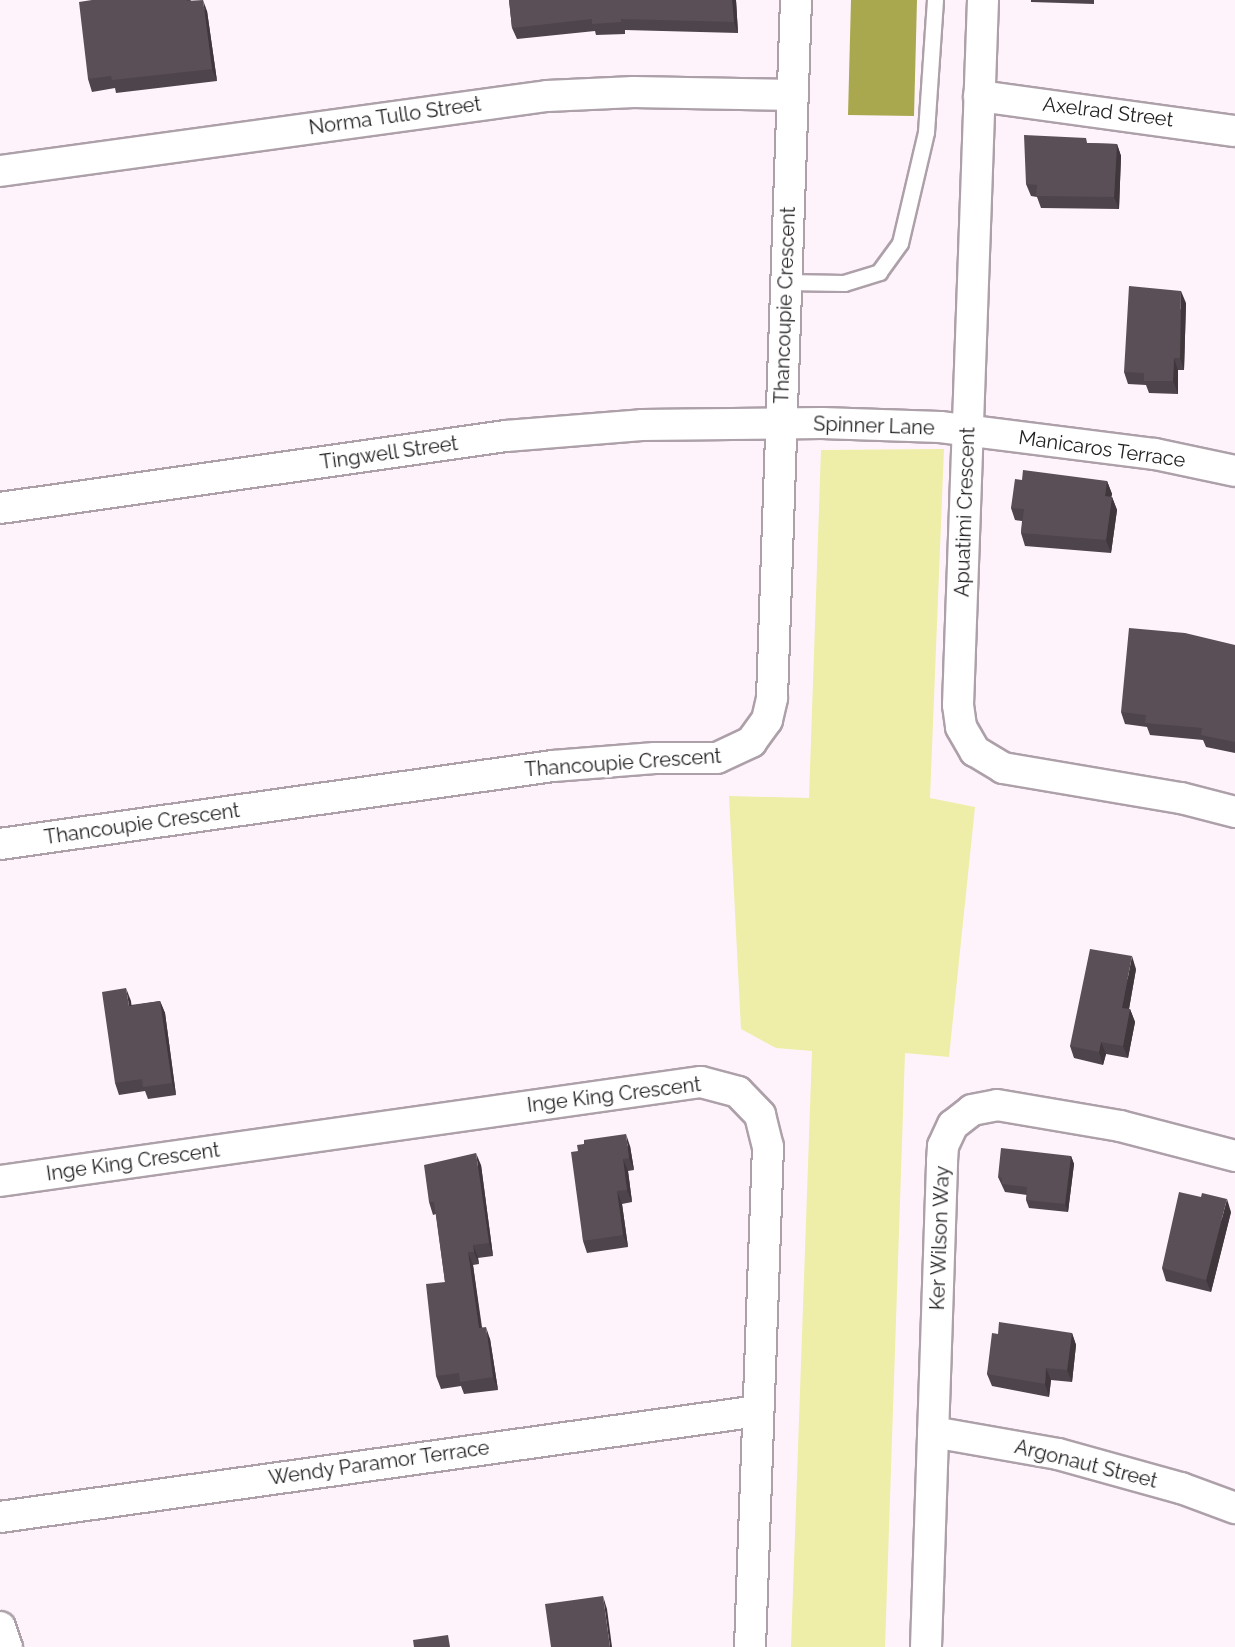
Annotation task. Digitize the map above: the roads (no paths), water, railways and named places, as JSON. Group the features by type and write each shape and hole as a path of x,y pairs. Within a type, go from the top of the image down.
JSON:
{"street":[{"name":"Thancoupie Crescent","path":"0,844 553,766 655,758 717,759 743,749 765,725 772,698 796,0"},
{"name":"Apuatimi Crescent","path":"983,0 958,705 968,742 988,761 1008,769 1181,798 1235,812"},
{"name":"Norma Tullo Street","path":"0,171 547,96 634,92 793,95"},
{"name":"Axelrad Street","path":"980,96 1235,131"},
{"name":"Spinner Lane","path":"781,425 968,430"},
{"name":"Tingwell Street","path":"0,508 563,430 781,425"},
{"name":"Manicaros Terrace","path":"968,430 1155,454 1235,471"},
{"name":"Inge King Crescent","path":"0,1180 701,1082 723,1085 750,1102 767,1136 750,1647"},
{"name":"Ker Wilson Way","path":"926,1647 943,1146 957,1121 983,1106 1008,1106 1120,1126 1235,1156"},
{"name":"Wendy Paramor Terrace","path":"0,1517 758,1411"},
{"name":"Argonaut Street","path":"933,1432 1058,1454 1181,1488 1235,1508"},
{"path":"0,1627 7,1647"}],"lane":[{"path":"786,282 844,283 879,272 900,243 926,132 935,0"}]}
